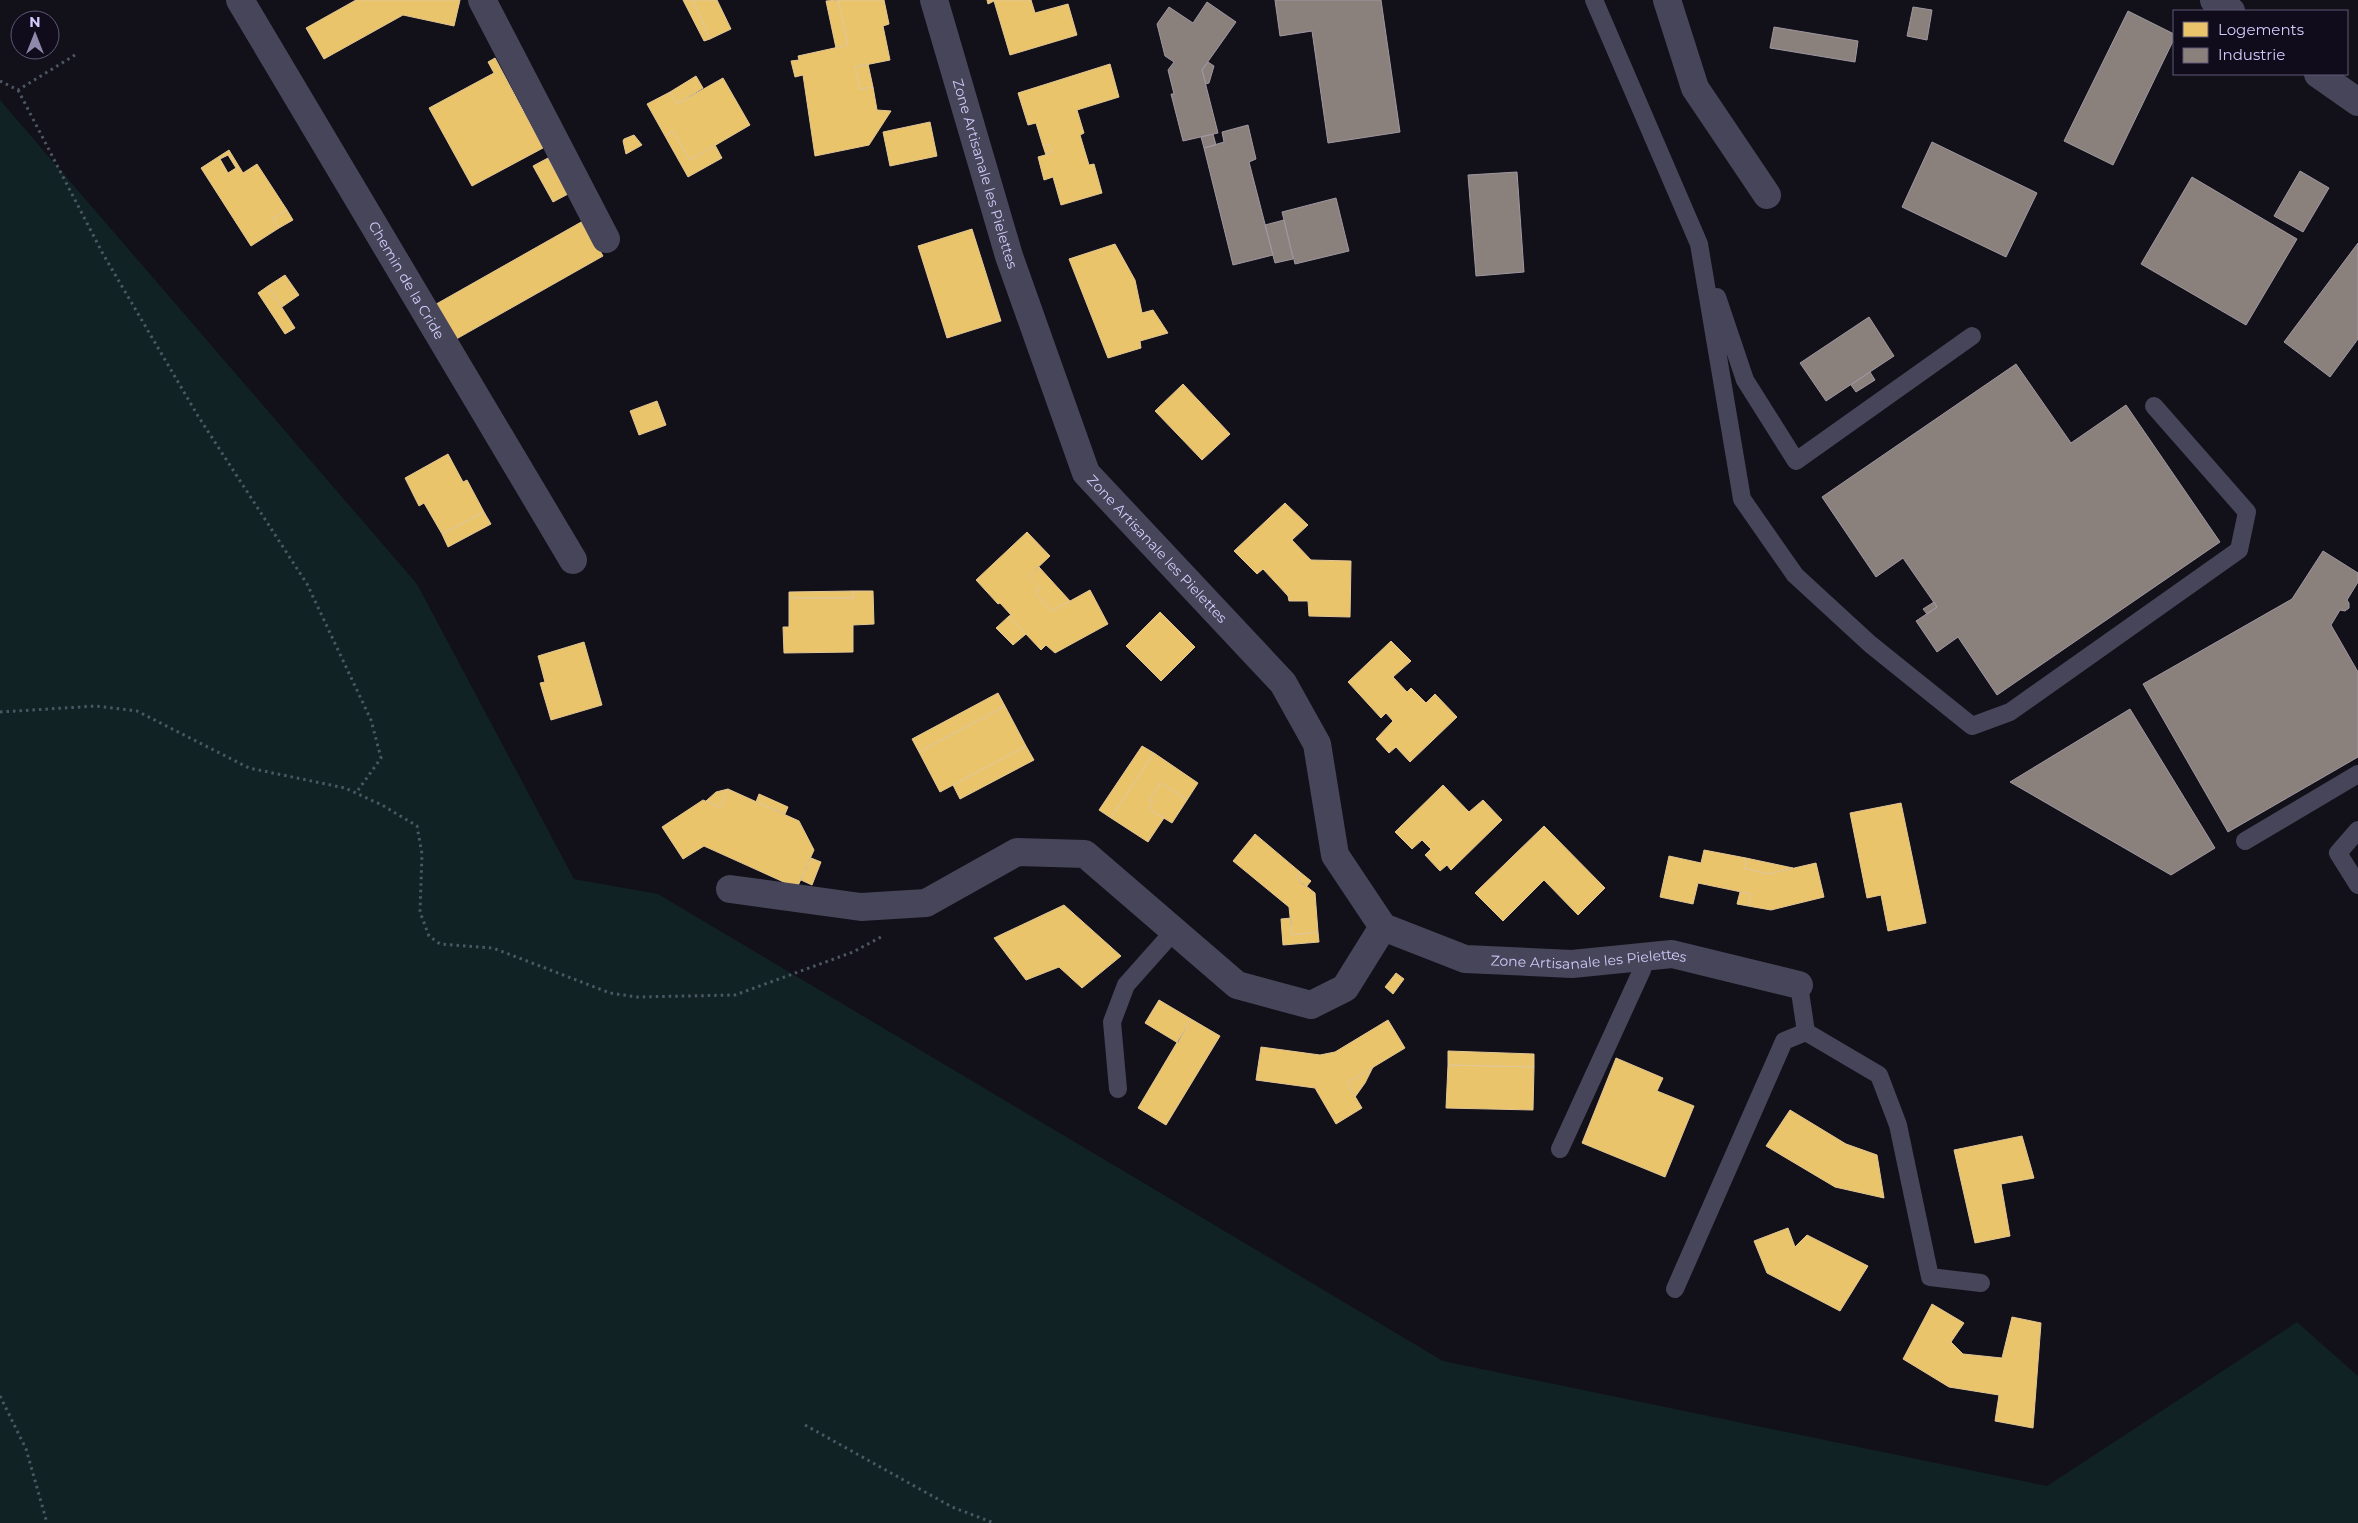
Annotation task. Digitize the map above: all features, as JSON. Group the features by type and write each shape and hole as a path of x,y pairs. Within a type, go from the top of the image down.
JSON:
{"street":[{"name":"Chemin de la Cride","path":"240,0 573,560"},
{"path":"482,0 606,239"},
{"name":"Zone Artisanale les Pielettes","path":"934,0 1009,256 1086,473 1283,684 1317,744 1335,855 1383,927 1465,959 1572,964 1672,954 1799,985"},
{"path":"1667,0 1695,88 1767,195"},
{"path":"2214,0 2229,10"},
{"path":"2319,75 2358,102"},
{"path":"730,889 862,907 926,903 1017,852 1085,854 1238,985 1311,1005 1346,988 1383,927"}],"lane":[{"path":"1594,0 1700,244 1745,380 1796,461 1972,336"},
{"path":"1700,244 1742,499 1795,575 1870,644 1972,726 2010,712 2239,550 2247,512 2154,406"},
{"path":"2245,841 2358,774"},
{"path":"2358,830 2338,853 2358,884"},
{"path":"1118,1089 1112,1022 1126,985 1174,931"},
{"path":"1560,1149 1642,970 1645,957"},
{"path":"1799,985 1806,1032"},
{"path":"1806,1032 1879,1075 1898,1125 1930,1277 1981,1283"},
{"path":"1676,1289 1784,1042 1806,1032"}],"path":[{"path":"18,90 74,56"},
{"path":"0,80 18,90 103,254 198,416 307,584 371,720 380,758 356,793"},
{"path":"0,712 96,706 137,711 249,768 345,788 356,793 382,805 416,826 422,854 420,912 429,936 440,944 493,948 610,993 637,997 734,995 853,952 883,936"},
{"path":"0,1396 26,1449 47,1523"},
{"path":"805,1426 952,1507 994,1523"}],"shaded area":[{"path":"0,100 417,584 574,879 658,894 1443,1361 2047,1486 2297,1322 2358,1376 2358,1523 0,1523"}],"building: Logements":[{"path":"356,0 460,0 454,26 403,15 324,59 306,28"},
{"path":"683,0 693,0 710,39 704,41"},
{"path":"693,0 717,0 731,29 710,39"},
{"path":"838,0 884,0 889,24 883,26 890,60 855,67 860,89 873,87 877,110 891,111 869,145 815,156 803,75 795,77 791,61 799,60 798,56 848,45"},
{"path":"838,0 848,45 836,48 826,1"},
{"path":"987,0 1031,0 1035,13 1068,4 1077,35 1010,55 994,1 988,4"},
{"path":"495,58 543,148 472,186 429,108 494,73 488,62"},
{"path":"868,64 873,87 860,89 855,67"},
{"path":"1110,64 1119,97 1077,110 1084,133 1080,135 1089,165 1094,164 1102,193 1061,205 1053,177 1044,180 1038,157 1052,153 1049,144 1043,146 1036,123 1028,125 1018,93"},
{"path":"696,76 703,88 677,104 670,92"},
{"path":"723,78 750,125 690,160 673,131 665,136 647,104 670,92 677,104"},
{"path":"930,122 937,156 890,166 883,132"},
{"path":"673,131 690,160 715,145 722,158 688,177 665,136"},
{"path":"634,135 642,145 626,154 623,141"},
{"path":"1049,144 1052,153 1046,155 1043,146"},
{"path":"229,150 243,173 257,164 287,210 273,218 279,228 251,246 201,168","holes":["228,155 236,168 228,173 220,159"]},
{"path":"548,158 568,194 553,202 533,166"},
{"path":"287,210 293,220 279,228 273,218"},
{"path":"583,221 603,256 451,342 431,307"},
{"path":"972,229 1001,321 947,338 918,246"},
{"path":"1115,244 1135,280 1142,313 1153,310 1168,333 1140,341 1141,348 1108,358 1069,259"},
{"path":"285,275 299,295 282,307 268,286"},
{"path":"268,286 295,328 285,334 258,293"},
{"path":"1183,384 1230,434 1202,460 1155,411"},
{"path":"657,401 666,425 639,435 630,411"},
{"path":"448,454 463,482 467,480 484,512 442,534 424,503 419,506 405,478"},
{"path":"1285,503 1308,525 1292,540 1311,560 1351,561 1350,617 1309,616 1308,601 1289,601 1288,596 1263,569 1257,574 1234,551"},
{"path":"484,512 491,524 448,547 442,534"},
{"path":"1027,532 1050,556 1029,576 1041,588 1035,593 1052,611 1090,590 1108,624 1055,653 1046,645 1041,650 1009,616 1011,615 1000,603 998,604 976,580"},
{"path":"1039,567 1070,601 1052,611 1035,593 1041,588 1029,576"},
{"path":"853,591 873,591 874,624 853,625 853,652 784,653 783,627 789,627 789,598 853,598"},
{"path":"853,591 853,598 789,598 789,592"},
{"path":"1160,612 1195,647 1161,681 1126,646"},
{"path":"1009,616 1026,634 1013,645 996,628"},
{"path":"1391,641 1411,661 1393,677 1407,692 1411,688 1426,703 1435,694 1457,717 1410,762 1396,747 1389,753 1376,739 1393,721 1386,713 1381,718 1348,682"},
{"path":"584,642 602,705 551,720 540,683 545,682 538,656"},
{"path":"998,693 1005,706 919,752 912,739"},
{"path":"1005,706 1026,746 940,792 919,752"},
{"path":"1026,746 1034,760 960,799 953,785"},
{"path":"1142,746 1154,753 1111,818 1099,810"},
{"path":"1154,753 1198,783 1187,800 1161,783 1149,800 1153,802 1149,809 1164,818 1148,842 1111,818"},
{"path":"1161,783 1187,800 1172,823 1149,809 1153,802 1149,800"},
{"path":"1443,785 1469,812 1483,800 1502,820 1451,870 1447,865 1440,871 1425,855 1431,849 1422,840 1412,849 1395,832"},
{"path":"728,789 799,821 814,850 797,888 704,846 683,859 662,827 703,800 720,807"},
{"path":"728,789 720,807 706,801 716,792"},
{"path":"759,794 788,807 785,814 756,802"},
{"path":"1901,803 1926,923 1888,931 1881,895 1867,898 1850,813"},
{"path":"1544,826 1605,888 1578,915 1544,880 1503,921 1475,893"},
{"path":"1255,834 1300,872 1296,878 1315,893 1318,932 1292,935 1289,907 1233,861"},
{"path":"1704,850 1746,858 1744,868 1768,874 1816,863 1824,897 1771,910 1748,906 1751,894 1698,883 1693,904 1660,897 1669,856 1701,863"},
{"path":"811,858 821,862 812,885 801,880"},
{"path":"1746,858 1793,868 1768,874 1744,868"},
{"path":"1300,872 1311,881 1306,887 1296,878"},
{"path":"1740,892 1751,894 1748,906 1737,904"},
{"path":"1064,905 1121,956 1082,988 1059,967 1026,980 994,938"},
{"path":"1291,918 1292,935 1318,932 1319,942 1283,945 1281,919"},
{"path":"1396,973 1404,979 1393,994 1385,987"},
{"path":"1159,1000 1191,1019 1178,1043 1145,1023"},
{"path":"1191,1019 1220,1036 1166,1125 1138,1108"},
{"path":"1388,1020 1405,1048 1347,1083 1362,1108 1336,1124 1315,1088 1256,1080 1261,1047 1320,1055 1335,1052"},
{"path":"1448,1051 1534,1054 1534,1067 1448,1065"},
{"path":"1616,1058 1663,1078 1657,1091 1694,1106 1665,1177 1582,1143"},
{"path":"1448,1065 1534,1067 1533,1110 1446,1108"},
{"path":"1373,1067 1365,1083 1355,1097 1347,1083"},
{"path":"1790,1110 1846,1144 1877,1155 1884,1198 1835,1187 1766,1146"},
{"path":"2022,1136 2034,1178 2001,1184 2010,1236 1975,1243 1954,1150"},
{"path":"1788,1228 1795,1247 1807,1235 1868,1266 1840,1311 1767,1273 1754,1241"},
{"path":"1932,1304 1964,1323 1951,1342 1963,1354 2002,1358 2012,1317 2041,1323 2033,1428 1995,1421 1999,1395 1949,1387 1903,1359"}],"building: Industrie":[{"path":"1275,0 1381,0 1400,132 1328,143 1312,31 1280,36"},
{"path":"1207,2 1236,22 1202,70 1218,133 1183,141 1171,94 1174,94 1168,70 1174,62 1165,56 1157,24 1169,7 1193,23"},
{"path":"1913,7 1932,10 1927,40 1907,36"},
{"path":"2128,11 2173,34 2173,41 2113,165 2064,141"},
{"path":"1774,27 1858,41 1855,62 1770,48"},
{"path":"1208,62 1214,66 1209,83 1206,84 1202,70"},
{"path":"1248,125 1256,159 1249,162 1273,255 1233,265 1204,148 1224,142 1222,132"},
{"path":"1213,134 1216,145 1204,148 1201,137"},
{"path":"1932,142 2037,193 2006,257 1902,207"},
{"path":"2300,171 2329,188 2303,232 2274,216"},
{"path":"1517,172 1524,272 1476,276 1468,175"},
{"path":"2192,177 2297,239 2246,325 2141,264"},
{"path":"1336,198 1349,251 1295,264 1282,212"},
{"path":"1284,220 1293,259 1275,263 1265,225"},
{"path":"2358,243 2358,339 2330,377 2284,342"},
{"path":"1869,317 1894,356 1826,401 1800,363"},
{"path":"2016,364 2071,443 2126,405 2220,542 1997,695 1958,637 1937,652 1916,621 1937,607 1903,558 1876,577 1822,497"},
{"path":"1870,372 1875,380 1856,392 1851,385"},
{"path":"2323,551 2358,573 2358,582 2347,600 2349,608 2345,611 2340,610 2331,625 2358,672 2358,757 2228,832 2143,684 2292,599"},
{"path":"1934,602 1937,607 1927,614 1923,609"},
{"path":"2130,709 2215,848 2171,875 2010,782"}]}
